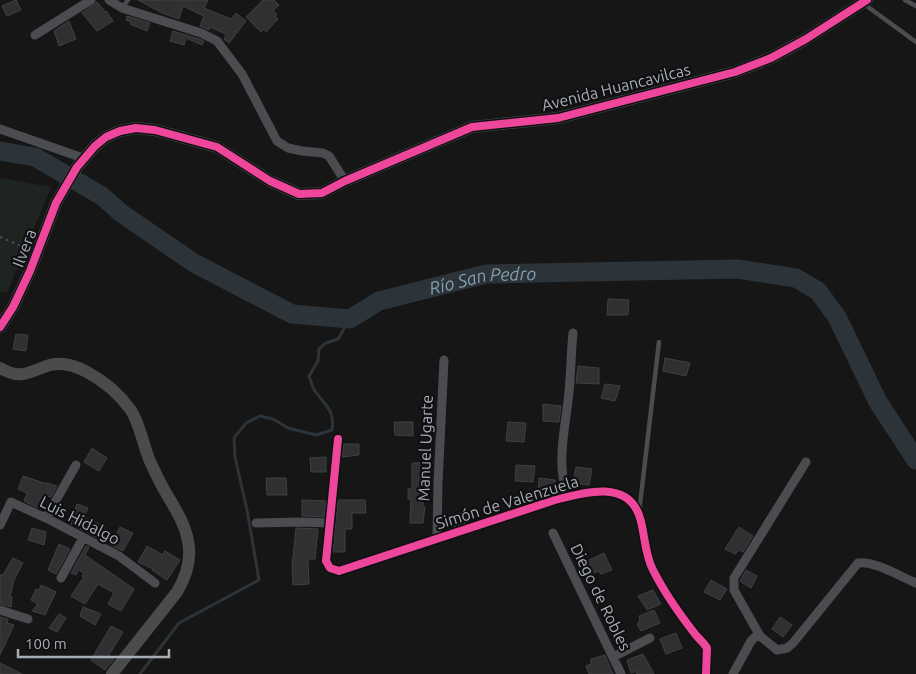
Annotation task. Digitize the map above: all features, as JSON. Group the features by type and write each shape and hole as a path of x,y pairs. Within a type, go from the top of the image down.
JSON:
{"street":[{"path":"35,35 91,0"},
{"path":"109,0 201,32 217,41 242,74 277,141 288,148 302,152 323,153 329,156 345,181"},
{"name":"Avenida Huancavilcas","path":"56,203 80,162 106,137 136,128 155,130 217,147 270,181 299,194 322,193 447,136 472,127 558,118 734,72 771,58 806,39 865,1"},
{"path":"0,128 80,162"},
{"name":"Ilvera","path":"0,327 13,307 37,253 56,203"},
{"path":"568,496 564,484 562,465 573,333"},
{"name":"Manuel Ugarte","path":"437,538 444,360"},
{"path":"0,368 19,375 32,373 51,365 68,364 86,371 111,388 131,410 149,459 164,491 183,522 189,543 186,578 112,674"},
{"name":"Simón de Valenzuela","path":"338,439 326,561 330,568 339,571 587,491 615,491 630,501 639,514"},
{"path":"806,462 734,578 734,590 760,636 777,650 787,648 858,563 873,564 916,583"},
{"path":"46,518 76,465"},
{"name":"Luis Hidalgo","path":"0,525 11,502 119,556 155,582"},
{"path":"639,514 652,569 678,609 707,648 706,674"},
{"path":"256,523 329,523"},
{"name":"Diego de Robles","path":"553,533 621,674"},
{"path":"61,578 83,538"},
{"path":"0,610 28,619"},
{"path":"733,674 751,641 755,637 760,636"},
{"path":"613,657 650,638"}],"lane":[{"path":"905,0 916,6"},
{"path":"865,1 916,42"},
{"path":"639,514 659,342"}],"path":[{"path":"0,237 37,253"}],"shaded area":[{"path":"0,178 51,187 7,293 0,291"}],"building":[{"path":"16,0 21,10 7,16 2,6"},
{"path":"138,0 208,0 204,8 231,19 236,13 246,21 229,43 224,39 226,34 210,27 209,30 200,26 204,16 183,6 179,19 162,13"},
{"path":"263,0 274,0 279,5 273,11 277,14 275,16 278,19 266,32 264,29 261,32 246,17"},
{"path":"97,2 113,21 97,31 82,13"},
{"path":"127,16 150,23 147,31 130,24 131,22 126,20"},
{"path":"69,21 76,39 59,46 54,31"},
{"path":"173,31 204,41 202,45 186,38 184,45 170,41"},
{"path":"608,299 629,300 628,315 607,315"},
{"path":"16,334 28,335 26,351 13,349"},
{"path":"665,358 690,363 686,376 663,371"},
{"path":"578,366 599,368 599,384 576,383"},
{"path":"605,384 620,386 615,401 601,398"},
{"path":"543,404 561,406 559,422 543,421"},
{"path":"394,422 413,422 413,436 395,435"},
{"path":"508,422 526,423 524,442 506,441"},
{"path":"344,444 359,444 359,455 342,457"},
{"path":"92,448 107,458 99,471 84,462"},
{"path":"326,457 326,472 311,472 310,458"},
{"path":"412,463 429,463 428,478 423,478 423,507 425,507 423,523 410,523 411,499 408,499 408,489 412,489"},
{"path":"516,465 535,466 533,482 515,481"},
{"path":"576,467 592,469 589,485 573,483"},
{"path":"23,476 57,486 51,497 43,495 38,508 24,501 27,493 18,489"},
{"path":"266,478 286,478 287,495 267,495"},
{"path":"539,478 555,480 555,494 538,495"},
{"path":"302,500 326,501 324,517 302,516"},
{"path":"338,500 365,500 366,513 352,513 352,529 345,529 345,552 333,552"},
{"path":"77,504 88,508 84,517 105,527 98,538 71,524"},
{"path":"463,512 466,523 453,527 451,516"},
{"path":"120,527 133,533 123,551 111,545"},
{"path":"739,527 753,536 743,552 739,550 735,554 725,549"},
{"path":"32,528 46,532 44,545 28,540"},
{"path":"296,528 318,529 315,559 308,559 309,584 293,585 292,566"},
{"path":"59,544 70,549 56,574 48,570"},
{"path":"86,546 89,547 85,555 134,589 121,611 108,604 114,593 98,584 85,604 71,596 84,577 82,576 84,573 78,570 76,575 71,573"},
{"path":"147,546 163,555 165,551 180,560 167,580 153,569 138,562"},
{"path":"604,553 612,570 601,574 598,571 591,574 585,562"},
{"path":"13,558 23,563 14,580 10,597 12,597 11,607 0,604 0,575 3,575"},
{"path":"746,570 757,576 751,588 740,581"},
{"path":"711,580 727,589 720,600 704,592"},
{"path":"41,585 56,592 45,615 32,611 38,604 31,600 36,589 39,590"},
{"path":"653,590 661,604 647,610 638,596"},
{"path":"83,607 101,614 95,625 80,616"},
{"path":"654,610 660,623 641,631 637,624 640,621 639,616"},
{"path":"59,614 66,618 57,632 49,628"},
{"path":"0,617 8,619 7,623 14,625 0,655"},
{"path":"780,617 792,625 783,637 772,629"},
{"path":"111,626 123,632 109,655 114,659 105,670 91,660"},
{"path":"676,633 682,648 666,654 660,639"},
{"path":"643,654 654,674 637,674 636,671 631,673 627,660"},
{"path":"605,655 613,674 589,674 586,666 591,664 591,659"},
{"path":"0,663 22,674 0,674"}],"waterway":[{"name":"Río San Pedro","path":"0,151 35,157 102,196 121,213 194,263 292,314 350,319 379,301 486,274 738,269 796,278 818,291 837,317 878,402 916,460"},
{"path":"140,674 179,623 259,580 247,510 235,457 234,438 246,423 260,416 273,419 288,428 316,435 332,430 331,413 314,389 309,376 318,361 319,349 326,343 338,339 350,319"}],"cycle path":[{"path":"0,327 13,307 30,271 56,203 77,167 95,146 106,137 120,131 136,128 155,130 217,147 270,181 299,194 322,193 345,181 472,127 558,118 735,72 771,58 806,39 867,0"},
{"path":"338,439 326,561 330,568 339,571 555,500 590,492 614,493 624,496 633,504 641,521 648,556 653,570 678,611 707,648 706,674"}]}
